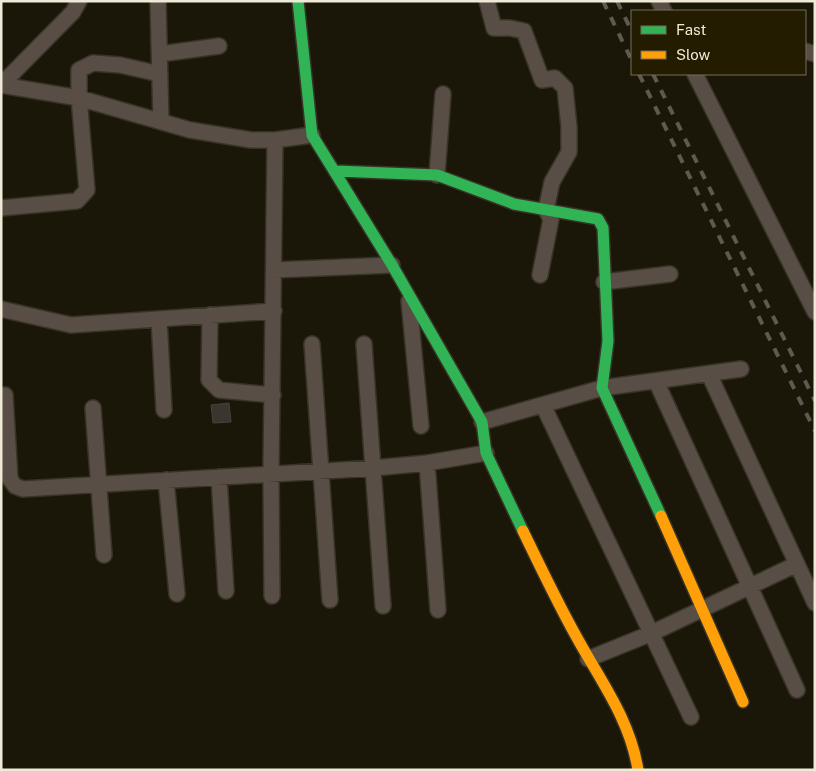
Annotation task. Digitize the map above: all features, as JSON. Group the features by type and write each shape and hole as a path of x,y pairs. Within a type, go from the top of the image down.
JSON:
{"street":[{"path":"2,84 73,12 79,1"},
{"path":"158,1 161,122"},
{"path":"298,1 312,135 336,171 408,292 482,422 486,453 588,659 626,724 640,769"},
{"path":"487,1 494,28 510,28 524,31 542,80 555,78 565,88 569,127 569,152 552,182 546,210 551,219 540,275"},
{"path":"160,54 219,46"},
{"path":"1,208 77,201 87,190 79,98 79,70 93,63 120,64 160,74"},
{"path":"696,75 815,312"},
{"path":"2,84 79,98 190,130 242,138 276,140 312,135"},
{"path":"437,174 443,94"},
{"path":"272,596 271,474 276,140"},
{"path":"336,171 437,174 514,204 598,219 603,228 608,340 602,388 704,609 743,702"},
{"path":"274,270 392,265"},
{"path":"604,282 670,274"},
{"path":"408,292 421,426"},
{"path":"1,309 70,325 274,311"},
{"path":"210,315 209,380 219,390 273,395"},
{"path":"159,319 164,410"},
{"path":"312,344 319,472 330,600"},
{"path":"364,344 383,606"},
{"path":"482,422 602,388 741,369"},
{"path":"709,374 815,603"},
{"path":"656,381 797,690"},
{"path":"5,395 6,477 15,486 23,488 374,468 426,463 486,453"},
{"path":"543,405 691,716"},
{"path":"93,408 104,555"},
{"path":"426,463 438,610"},
{"path":"219,477 226,591"},
{"path":"166,480 176,594"},
{"path":"588,659 652,634 797,564"}],"building":[{"path":"229,403 231,422 213,423 211,405"}],"railway":[{"path":"603,1 631,59"},
{"path":"617,1 631,30"},
{"path":"639,75 815,431"},
{"path":"653,75 815,401"}],"traffic: fast":[{"path":"298,1 312,135 392,265 482,422 486,453 523,531"},
{"path":"336,171 437,175 514,204 598,219 603,228 608,341 602,388 661,516"}],"traffic: slow":[{"path":"661,516 743,702"},
{"path":"523,531 562,610 613,700 628,734 638,770"}]}
